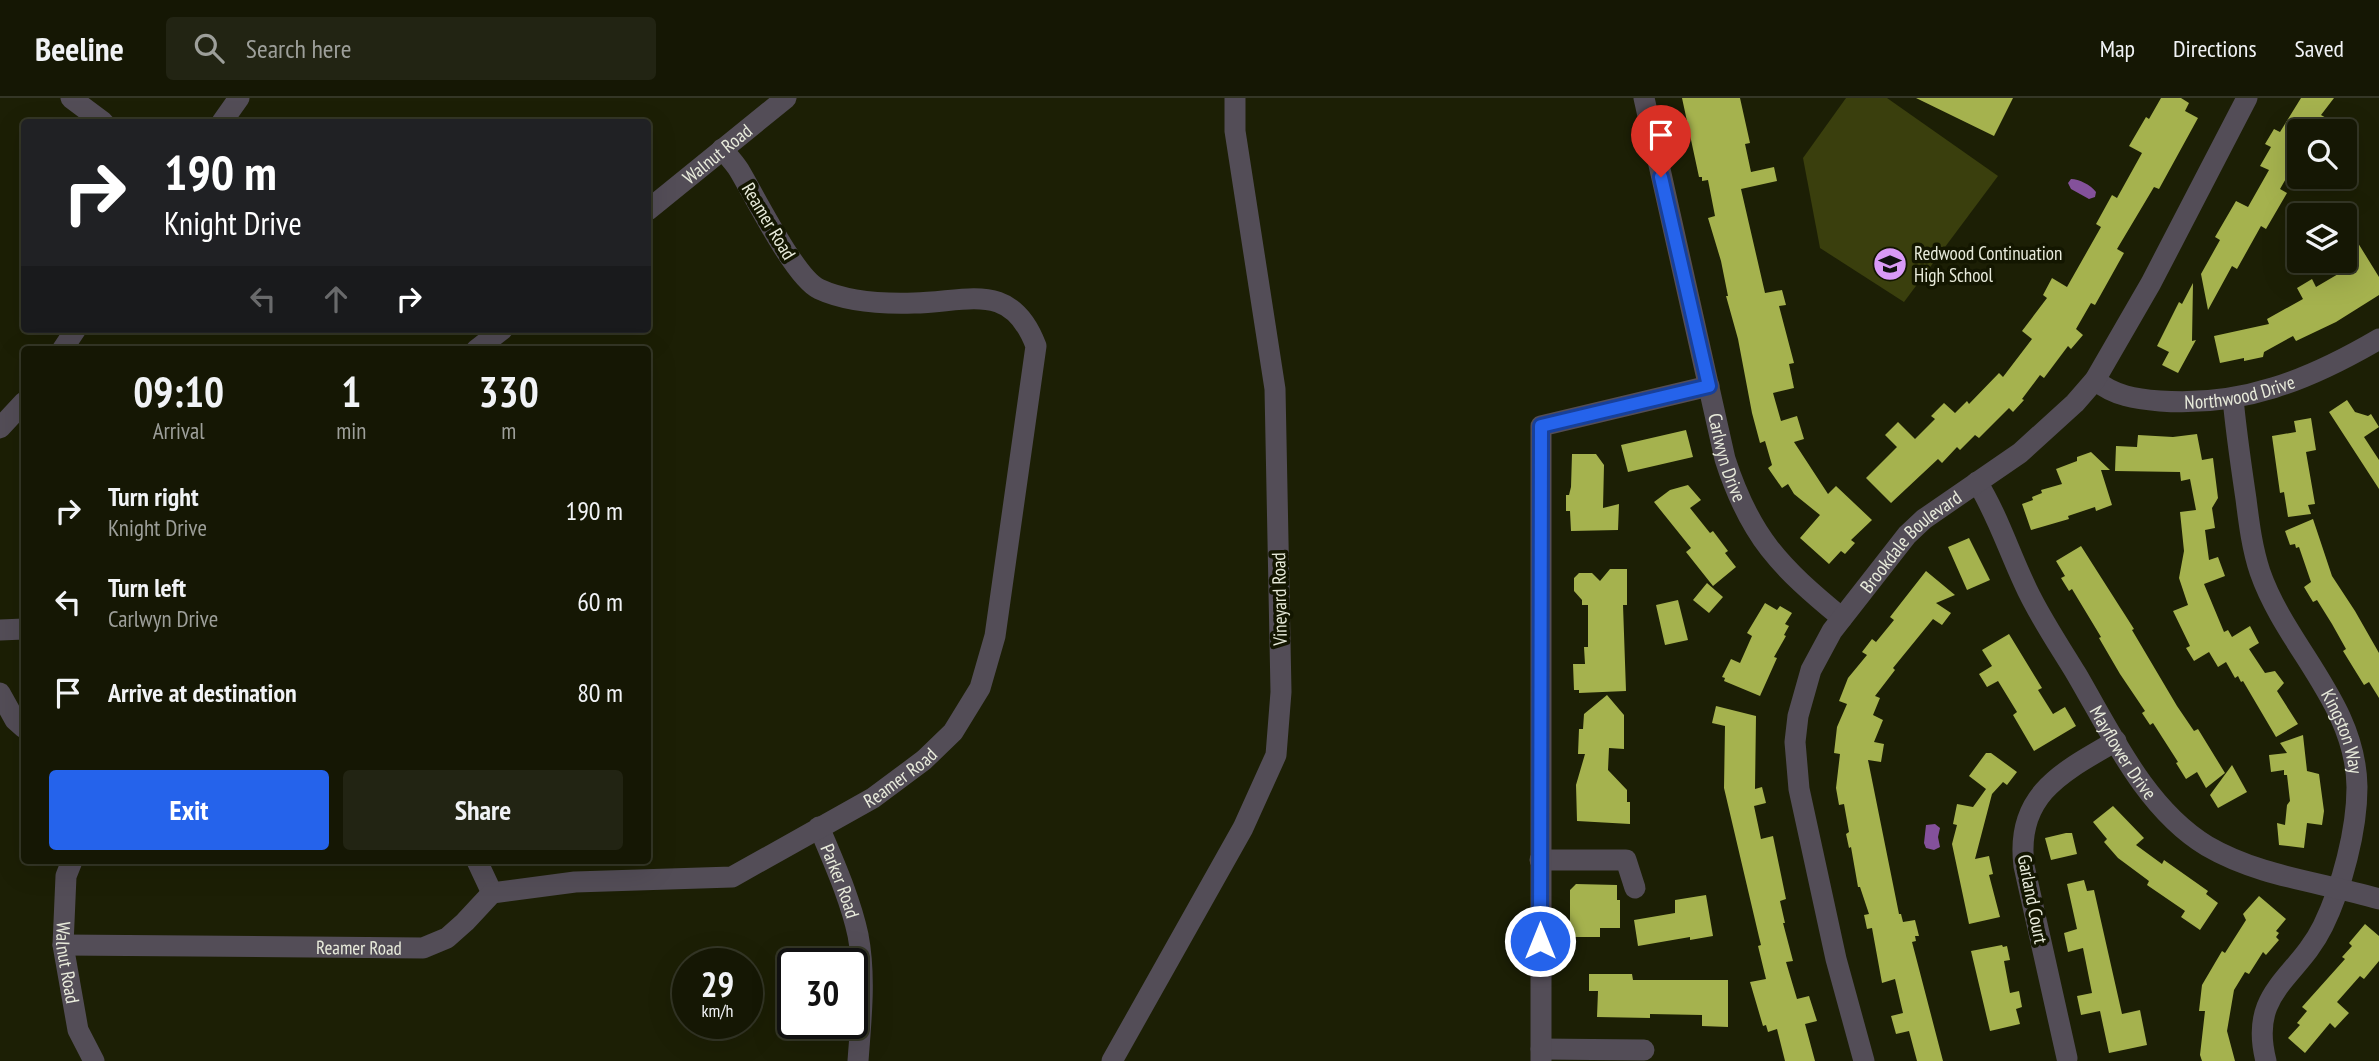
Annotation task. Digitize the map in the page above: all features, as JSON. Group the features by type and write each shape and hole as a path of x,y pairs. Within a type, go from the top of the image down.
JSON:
{"street":[{"path":"71,98 99,119"},
{"path":"224,119 239,98"},
{"name":"Walnut Road","path":"651,208 786,98"},
{"name":"Vineyard Road","path":"1112,1061 1242,828 1276,755 1281,692 1275,388 1235,131 1235,98"},
{"name":"Carlwyn Drive","path":"1644,98 1725,459 1744,510 1776,558 1842,618"},
{"name":"Brookdale Boulevard","path":"1864,1061 1830,937 1796,767 1797,729 1804,691 1820,650 1907,535 1924,519 2035,441 2095,380 2151,283 2247,98"},
{"name":"Reamer Road","path":"63,945 423,948 447,938 466,922 492,893 575,882 732,877 873,798 924,760 953,732 980,688 995,636 1037,346 1030,328 1000,302 980,298 914,303 851,299 816,288 791,260 737,167 722,149"},
{"path":"481,346 498,333"},
{"name":"Northwood Drive","path":"2095,380 2116,393 2149,400 2183,402 2233,398 2291,383 2375,349"},
{"path":"1644,1050 1541,1055 1541,426 1709,386"},
{"name":"Kingston Way","path":"2233,398 2251,532 2260,571 2275,606 2336,707 2353,750 2356,766 2357,805 2337,889 2316,940 2283,979 2267,1006 2261,1034 2266,1061"},
{"path":"0,428 21,405"},
{"name":"Mayflower Drive","path":"1977,482 1990,503 2035,604 2116,741 2161,807 2207,845 2228,856 2274,874 2379,899"},
{"path":"0,630 21,629"},
{"path":"0,693 15,720 21,725"},
{"name":"Garland Court","path":"2067,1058 2024,866 2023,835 2030,809 2046,787 2057,777 2116,741"},
{"name":"Parker Road","path":"819,827 848,898 858,936 863,996 858,1061"},
{"path":"1540,860 1626,860 1635,888"},
{"name":"Walnut Road","path":"71,864 66,876 63,945 78,1030 94,1061"},
{"path":"478,864 492,893"}],"green space":[{"path":"1846,98 1887,98 1998,176 1904,302 1820,248 1803,158"}],"shaded area":[{"path":"2071,179 2091,187 2096,192 2095,197 2089,199 2071,189 2068,183"},
{"path":"1935,824 1940,828 1940,847 1934,850 1926,848 1924,843 1926,825"}],"building":[{"path":"1682,98 1740,98 1750,143 1745,144 1751,172 1774,167 1777,181 1741,189 1765,293 1782,290 1786,305 1779,306 1794,363 1789,364 1794,388 1773,393 1781,421 1797,416 1804,439 1794,442 1828,494 1836,486 1872,520 1851,540 1855,543 1845,554 1841,551 1829,564 1800,538 1820,515 1794,494 1788,484 1782,488 1768,468 1772,465 1765,441 1760,443 1726,296 1721,261 1708,218 1715,216 1708,180 1702,181 1702,177 1699,177"},
{"path":"1916,98 2013,98 1994,136"},
{"path":"2161,98 2181,98 2189,103 2185,111 2198,118 2159,189 2154,187 2117,249 2124,253 2095,305 2091,303 2076,329 2083,335 2071,349 2068,346 2044,378 2040,375 2013,412 2009,408 1979,438 1975,435 1960,450 1957,447 1942,463 1938,459 1891,503 1866,478 1897,447 1885,435 1898,422 1915,439 1935,419 1931,416 1944,403 1955,413 1967,401 1969,404 1999,373 2003,377 2032,339 2022,331 2047,298 2043,295 2052,278 2067,287 2101,227 2096,224 2112,195 2117,198 2142,153 2129,146"},
{"path":"2301,98 2334,98 2321,115 2328,119 2288,119"},
{"path":"2287,121 2287,177 2280,189 2287,193 2266,229 2261,226 2237,269 2232,266 2208,310 2201,274 2220,240 2215,237 2236,201 2248,207 2269,170 2260,166 2271,147 2265,144 2274,129 2280,132"},
{"path":"2357,244 2379,277 2379,295 2336,322 2296,341 2293,336 2264,352 2263,357 2220,363 2214,336 2269,324 2267,319 2303,299 2297,288 2312,279 2316,287 2340,273 2357,273"},
{"path":"2193,283 2192,341 2196,340 2178,373 2162,365 2169,352 2157,346 2179,302 2182,304"},
{"path":"2347,400 2355,412 2368,416 2371,414 2379,427 2364,437 2379,460 2379,489 2329,412"},
{"path":"2311,418 2316,450 2306,452 2315,504 2308,505 2311,514 2288,517 2284,492 2280,493 2272,436 2296,432 2294,421"},
{"path":"1686,430 1693,457 1628,472 1621,445"},
{"path":"2197,434 2202,460 2213,458 2218,498 2212,508 2215,528 2205,530 2209,560 2218,557 2225,576 2204,584 2224,632 2228,630 2232,637 2250,626 2259,643 2249,649 2265,673 2275,671 2284,683 2277,691 2298,724 2276,737 2243,681 2241,682 2238,676 2235,678 2226,662 2218,667 2209,652 2194,661 2186,648 2190,646 2173,611 2188,605 2179,578 2184,551 2180,512 2196,510 2190,479 2181,481 2180,472 2115,471 2116,446 2137,447 2138,435 2173,437"},
{"path":"2091,452 2110,470 2101,470 2112,505 2096,511 2095,507 2068,516 2069,519 2031,530 2022,504 2033,500 2032,497 2042,493 2041,490 2062,484 2056,469"},
{"path":"1572,454 1596,454 1604,465 1603,508 1619,504 1618,530 1571,531 1570,511 1566,511 1566,495 1569,495 1571,487"},
{"path":"1688,485 1701,500 1690,508 1710,533 1713,531 1736,567 1713,586 1686,552 1691,548 1654,502 1670,490"},
{"path":"2313,519 2332,576 2379,653 2379,698 2369,682 2364,685 2343,651 2346,649 2332,624 2317,600 2313,602 2304,587 2311,582 2299,547 2290,545 2285,531"},
{"path":"1969,538 1990,580 1967,590 1948,547"},
{"path":"2081,546 2134,629 2132,630 2177,706 2194,731 2198,729 2225,773 2206,788 2197,772 2186,779 2153,723 2150,725 2142,713 2145,711 2120,674 2072,589 2069,591 2061,578 2065,576 2056,561"},
{"path":"1610,569 1627,569 1627,605 1623,605 1626,691 1579,693 1579,690 1574,690 1573,664 1585,664 1584,647 1588,647 1588,605 1582,605 1582,600 1574,591 1574,578 1579,573 1592,573 1600,581"},
{"path":"1926,571 1955,595 1936,603 1951,613 1942,625 1933,619 1893,668 1895,670 1875,696 1880,698 1873,715 1883,720 1874,742 1884,744 1881,762 1868,760 1899,914 1903,922 1915,920 1919,936 1915,936 1916,941 1912,942 1943,1061 1917,1061 1909,1031 1896,1034 1891,1016 1903,1013 1895,979 1882,983 1872,928 1867,929 1864,915 1869,914 1858,887 1846,834 1849,832 1844,804 1839,805 1836,788 1840,754 1834,753 1837,727 1847,704 1839,701 1848,678 1867,655 1862,652 1872,639 1876,642 1894,620 1890,617"},
{"path":"1707,583 1723,597 1709,613 1693,600"},
{"path":"1678,600 1688,640 1665,645 1656,605"},
{"path":"1765,603 1777,610 1780,606 1792,613 1785,624 1789,626 1784,635 1786,636 1774,657 1777,658 1760,696 1724,681 1725,678 1722,677 1731,659 1740,663 1752,636 1747,633"},
{"path":"2009,634 2042,688 2038,690 2053,714 2065,707 2076,726 2034,751 2013,715 2017,712 1998,681 1987,687 1979,674 1992,666 1982,650"},
{"path":"1607,695 1624,715 1624,749 1609,748 1608,770 1627,790 1630,824 1577,821 1576,785 1585,754 1578,754 1579,729 1583,729 1584,714"},
{"path":"1716,706 1756,716 1755,789 1762,787 1766,803 1754,806 1761,839 1773,836 1786,899 1780,901 1783,923 1793,961 1786,962 1797,999 1809,996 1817,1021 1805,1024 1815,1061 1785,1061 1777,1029 1768,1032 1766,1025 1763,1026 1750,982 1766,979 1758,946 1761,945 1724,788 1725,726 1712,723"},
{"path":"2303,735 2307,771 2319,774 2324,811 2322,825 2307,823 2304,848 2279,845 2277,823 2285,825 2287,805 2290,801 2287,775 2284,775 2284,770 2271,772 2269,755 2287,753 2280,743"},
{"path":"1986,753 1991,753 2017,772 2007,785 2003,782 1992,794 1975,859 1989,856 1993,874 1989,875 2000,917 1969,924 1952,844 1957,825 1953,824 1957,804 1973,807 1986,789 1969,776"},
{"path":"2232,765 2247,792 2218,808 2210,795"},
{"path":"2113,806 2144,838 2136,845 2162,864 2164,860 2208,891 2206,894 2218,903 2200,930 2181,917 2185,911 2147,885 2149,881 2118,858 2104,842 2107,839 2093,822"},
{"path":"2072,833 2077,854 2051,860 2045,838"},
{"path":"2084,880 2087,891 2094,890 2122,1014 2140,1010 2147,1045 2109,1053 2100,1011 2081,1015 2077,996 2092,993 2083,948 2068,952 2064,933 2077,929 2067,884"},
{"path":"1576,884 1617,885 1620,928 1600,928 1600,937 1570,937 1570,890"},
{"path":"1706,895 1713,936 1638,946 1634,920 1675,913 1675,900"},
{"path":"2259,896 2286,919 2276,931 2279,933 2276,937 2279,940 2266,955 2263,952 2249,974 2245,972 2234,990 2227,1031 2235,1061 2202,1061 2200,1055 2205,1011 2199,1011 2202,985 2222,951 2225,953 2246,920 2243,914"},
{"path":"2365,924 2379,936 2379,961 2364,979 2360,976 2337,1002 2349,1013 2335,1028 2330,1023 2305,1053 2288,1038 2300,1025 2297,1023 2307,1011 2302,1007 2345,959 2342,957 2352,946 2349,943"},
{"path":"2007,946 2010,960 2004,961 2010,993 2019,991 2022,1007 2016,1009 2020,1024 1990,1031 1971,951"},
{"path":"1589,974 1632,974 1633,980 1728,980 1728,1027 1702,1026 1702,1015 1597,1017 1598,991 1589,991"}],"place":[{"name":"Redwood Continuation High School","path":"1890,264"}],"route":[{"path":"1540,941 1541,426 1709,386 1661,177"}]}
